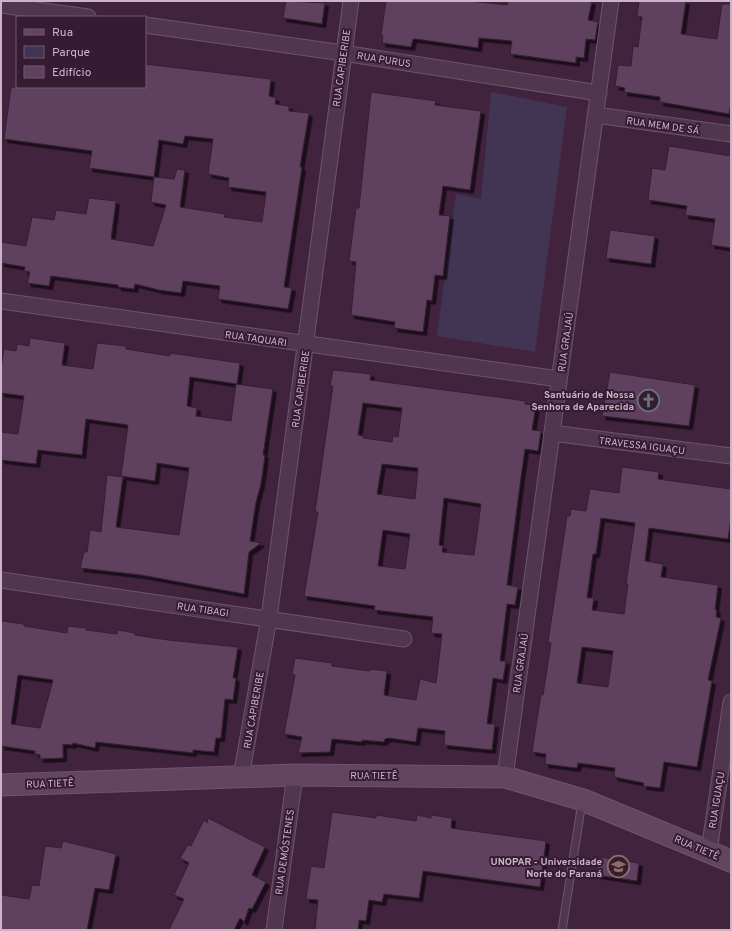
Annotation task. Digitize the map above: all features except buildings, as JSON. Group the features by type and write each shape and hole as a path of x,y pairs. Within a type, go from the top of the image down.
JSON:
{"street":[{"name":"RUA CAPIBERIBE","path":"241,777 269,618 350,1"},
{"name":"RUA GRAJAÚ","path":"505,777 611,1"},
{"path":"1,5 81,16"},
{"name":"RUA PURUS","path":"146,25 343,53 599,93"},
{"name":"RUA MEM DE SÁ","path":"596,116 731,134"},
{"name":"RUA TAQUARI","path":"1,301 306,345 559,379"},
{"name":"TRAVESSA IGUAÇU","path":"552,433 731,456"},
{"name":"RUA TIBAGI","path":"1,580 269,618 404,639"},
{"name":"RUA IGUAÇU","path":"708,851 731,702"},
{"name":"RUA TIETÊ","path":"1,785 294,775 505,777 582,800 731,861"},
{"name":"RUA DEMÓSTENES","path":"274,930 294,775"}],"lane":[{"path":"562,930 582,800"}],"green space":[{"path":"491,92 567,107 535,352 437,336 456,194 481,199"}],"place":[{"name":"Santuário de Nossa Senhora de Aparecida","path":"649,400"},
{"name":"UNOPAR - Universidade Norte do Paraná","path":"618,867"}]}
